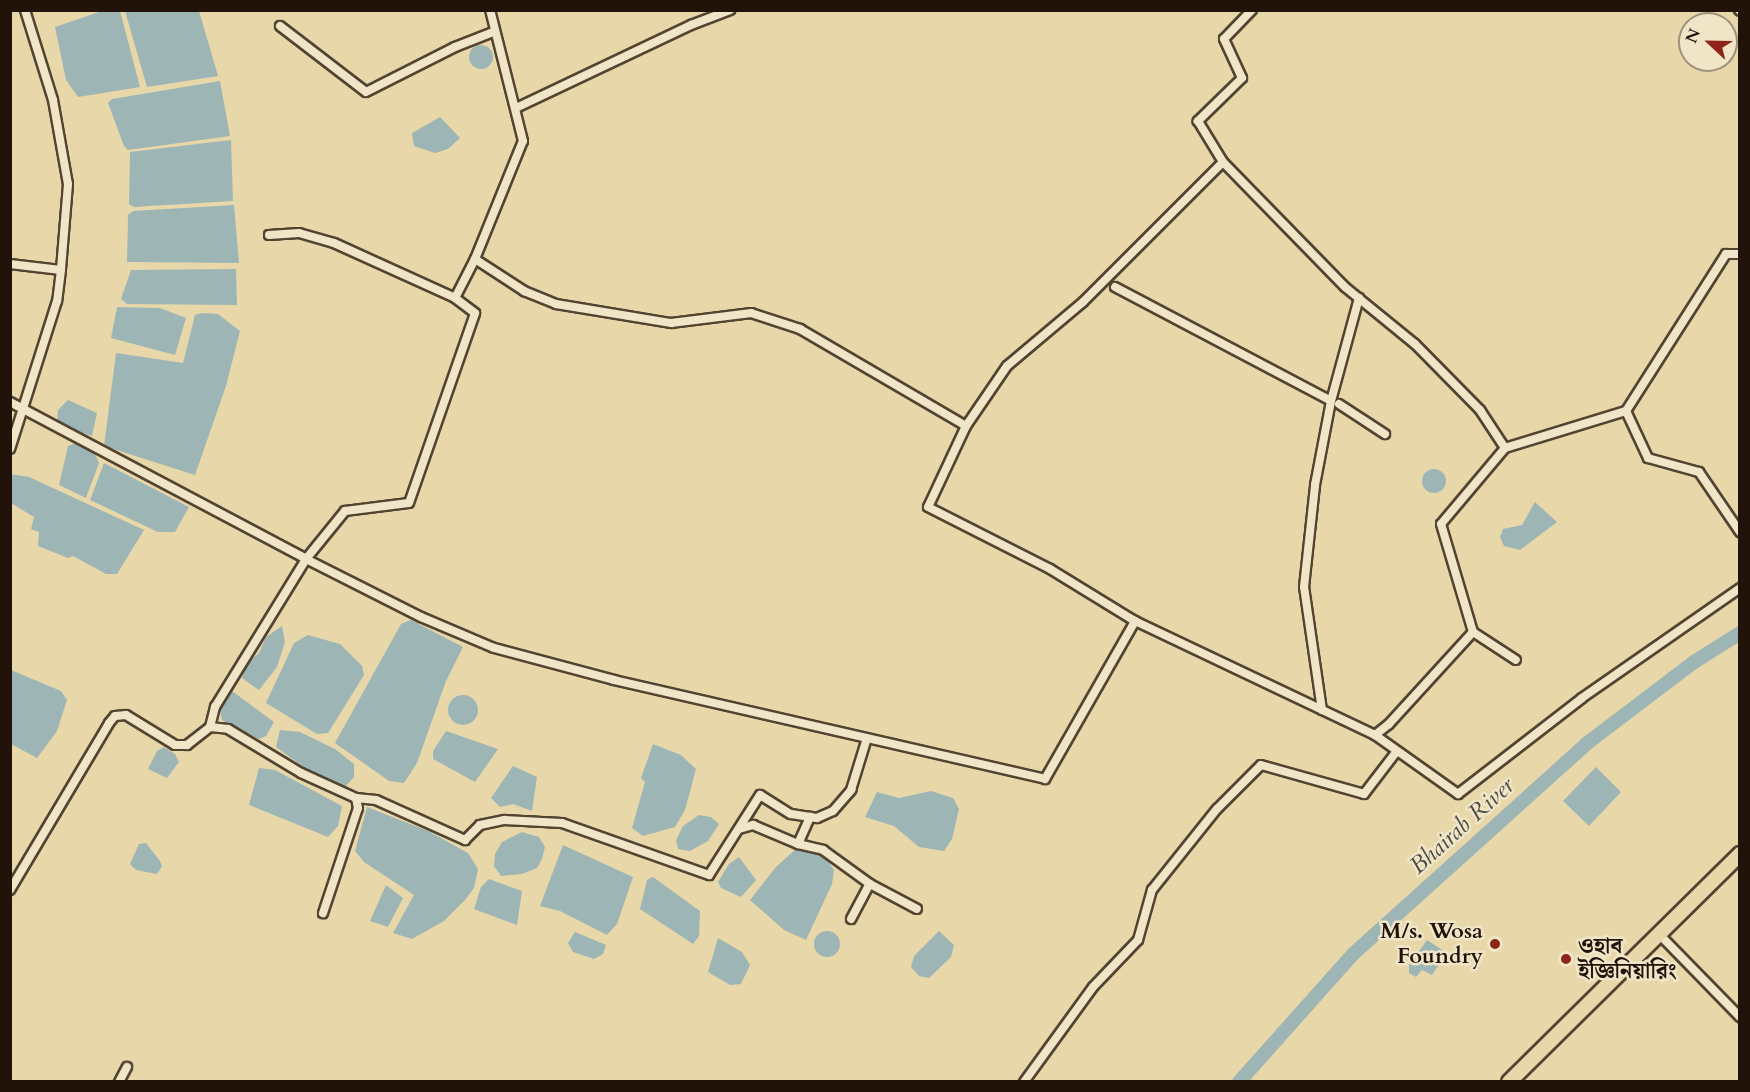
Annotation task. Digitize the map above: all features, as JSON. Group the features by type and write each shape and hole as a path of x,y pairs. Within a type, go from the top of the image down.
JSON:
{"highway":[{"path":"1509,1082 1656,932 1740,854"}],"street":[{"path":"10,448 57,301 68,184 53,100 25,10"},
{"path":"455,298 475,259 523,141 516,108 493,32 490,10"},
{"path":"516,108 691,25 730,10"},
{"path":"1252,10 1224,39 1242,78 1198,121 1223,162 1359,298 1415,345 1480,410 1506,448"},
{"path":"280,26 366,92 455,47 493,32"},
{"path":"1223,162 1083,302 1007,366 966,426 928,507 1050,569 1135,621 1375,735 1458,794 1582,698 1740,588"},
{"path":"10,890 115,716 126,715 176,745 187,745 210,727 215,707 306,559 345,511 409,503 475,313 455,298 334,243 299,233 269,235"},
{"path":"1516,660 1473,632 1441,524 1506,448 1626,411 1726,254 1740,254"},
{"path":"475,259 524,291 556,304 671,323 751,313 800,329 966,426"},
{"path":"10,264 61,270"},
{"path":"1115,287 1335,403 1385,434"},
{"path":"1322,710 1305,587 1315,485 1359,298"},
{"path":"10,402 306,559 421,617 494,648 614,680 1046,778 1135,621"},
{"path":"1626,411 1648,458 1699,472 1740,532"},
{"path":"1375,735 1389,724 1473,632"},
{"path":"210,727 228,729 301,773 356,798 376,800 465,840 480,825 504,820 562,823 709,875 760,795 791,814 810,817 833,811 851,790 867,738"},
{"path":"1024,1082 1093,987 1138,940 1152,890 1217,809 1262,765 1364,794 1397,751"},
{"path":"323,913 358,808 356,798"},
{"path":"798,844 810,817"},
{"path":"739,829 753,825 798,844 823,850 870,884 917,909"},
{"path":"851,920 870,884"},
{"path":"1656,932 1740,1017"},
{"path":"119,1082 127,1067"}],"water":[{"path":"102,11 120,11 140,87 78,97 66,80 55,27"},
{"path":"125,11 199,11 218,76 147,87"},
{"path":"481,45 490,48 493,57 490,66 481,69 472,66 469,57 472,48"},
{"path":"220,81 230,136 128,150 124,146 108,103 112,99"},
{"path":"440,117 460,138 448,149 435,153 414,146 412,133"},
{"path":"231,140 233,201 134,207 129,204 130,152"},
{"path":"234,205 239,263 127,262 128,215 133,211"},
{"path":"236,269 237,305 127,304 121,299 131,270"},
{"path":"117,307 160,308 186,318 175,355 111,338"},
{"path":"218,314 240,331 226,386 195,475 104,446 116,353 183,363 195,315"},
{"path":"68,400 97,413 92,436 57,424 58,410"},
{"path":"77,443 94,452 99,463 86,498 59,485 68,446"},
{"path":"104,463 189,507 175,532 158,532 90,500"},
{"path":"1434,469 1443,472 1446,481 1443,490 1434,493 1425,490 1422,481 1425,472"},
{"path":"10,474 29,477 144,530 117,574 106,574 73,556 68,558 38,546 39,532 31,529 34,517 11,503"},
{"path":"1535,502 1557,522 1520,550 1504,546 1500,537 1503,529 1522,525"},
{"path":"411,620 463,647 446,681 417,763 404,783 389,781 335,743 401,624"},
{"path":"282,626 285,642 277,667 259,690 242,678 245,665 259,653 266,637"},
{"path":"308,635 340,644 362,666 364,675 328,733 317,734 266,703 294,643"},
{"path":"11,670 61,691 67,700 57,731 37,758 11,744"},
{"path":"232,691 274,722 266,736 259,739 222,720 220,711"},
{"path":"463,695 473,700 478,710 473,720 463,725 453,720 448,710 453,700"},
{"path":"280,730 300,732 335,749 354,764 354,777 346,786 328,782 298,763 276,747"},
{"path":"446,731 498,749 475,782 433,759 433,751"},
{"path":"653,744 681,755 696,769 685,810 675,827 643,836 632,828 645,782 641,778"},
{"path":"164,747 175,754 179,762 167,778 148,769 157,751"},
{"path":"513,766 537,777 532,811 513,804 500,807 491,798"},
{"path":"1596,767 1621,792 1589,826 1563,801"},
{"path":"259,768 275,770 342,806 338,826 328,837 249,805"},
{"path":"931,791 953,798 959,809 952,839 944,851 919,847 894,826 865,817 877,792 899,798"},
{"path":"367,807 428,831 468,853 478,869 474,888 465,900 444,921 412,939 393,933 414,895 364,862 355,851"},
{"path":"699,815 711,817 719,824 708,841 690,851 678,849 676,840 683,826"},
{"path":"522,832 539,837 545,847 542,859 537,868 522,874 501,876 494,866 495,854 502,842"},
{"path":"146,843 162,866 157,874 136,870 130,864 139,844"},
{"path":"563,845 633,877 617,924 607,935 560,911 540,906"},
{"path":"797,848 821,851 834,870 832,884 806,940 784,930 750,900 776,867"},
{"path":"739,857 756,880 741,897 721,888 718,882 729,864"},
{"path":"653,877 700,911 699,936 693,944 640,909 647,880"},
{"path":"489,879 522,891 517,925 474,909 481,887"},
{"path":"386,885 403,898 388,927 370,921"},
{"path":"827,931 836,935 840,944 836,953 827,957 818,953 814,944 818,935"},
{"path":"939,931 954,945 951,957 929,978 919,976 911,967 914,956"},
{"path":"575,932 606,945 603,954 594,959 573,952 568,943"},
{"path":"718,938 742,952 750,965 741,984 730,985 708,972"},
{"path":"1427,940 1447,953 1432,975 1422,970 1416,977 1409,973 1409,965"}],"waterway":[{"name":"Bhairab River","path":"1239,1082 1352,955 1586,744 1694,662 1740,633"}],"place":[{"name":"M/s. Wosa Foundry","path":"1495,944"},
{"name":"ওহাব ইজ্ঞিনিয়ারিং","path":"1566,959"}]}
